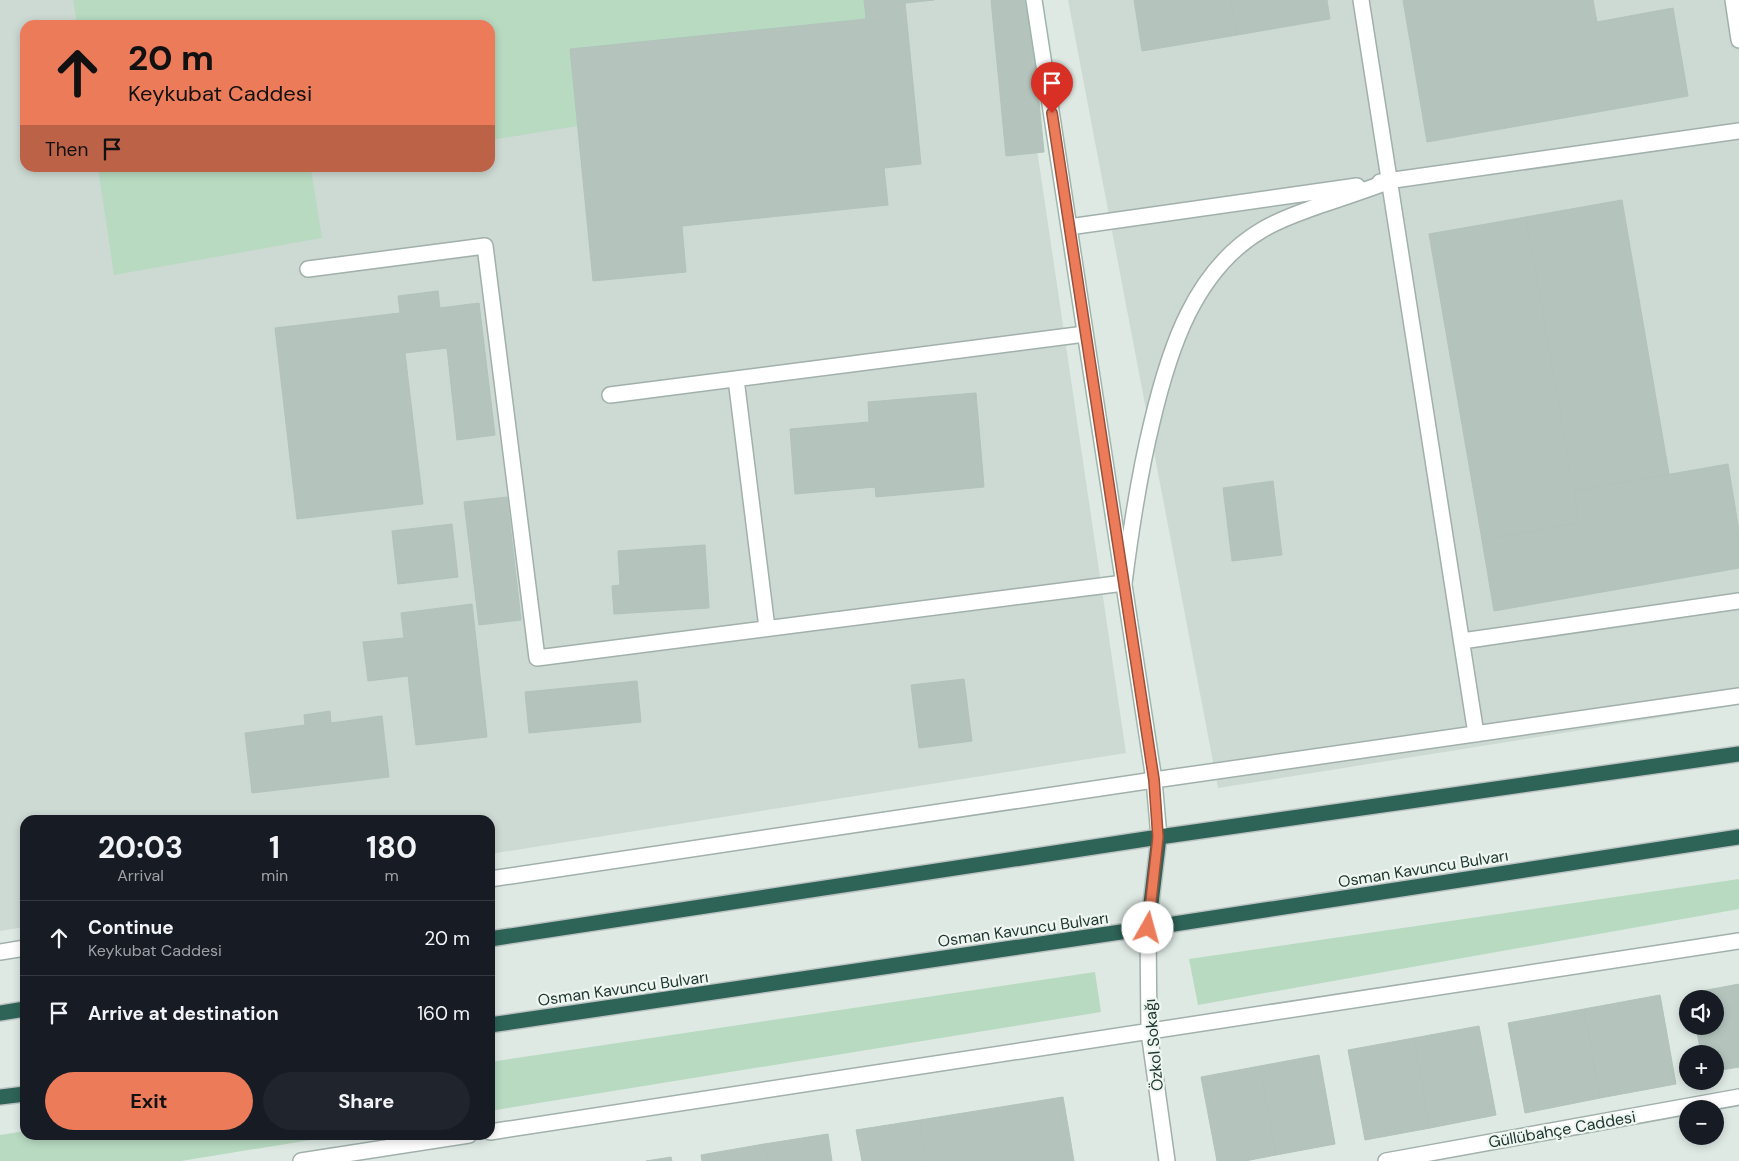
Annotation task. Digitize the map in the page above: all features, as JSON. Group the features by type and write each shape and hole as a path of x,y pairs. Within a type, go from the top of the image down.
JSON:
{"highway":[{"path":"495,938 1158,837 1739,754"},
{"path":"1148,928 1158,837"},
{"name":"Osman Kavuncu Bulvarı","path":"495,1024 1148,928 1739,837"},
{"path":"0,1013 20,1010"},
{"path":"0,1097 20,1095"}],"street":[{"path":"1034,0 1154,780 1158,837"},
{"path":"1361,0 1476,734"},
{"path":"1733,0 1739,40"},
{"path":"1069,227 1739,131"},
{"path":"1124,583 1143,458 1158,397 1176,339 1200,292 1225,259 1261,230 1281,219 1390,181"},
{"path":"308,269 485,246 537,658 1124,583"},
{"path":"610,395 1085,334"},
{"path":"736,379 767,628"},
{"path":"1462,641 1739,601"},
{"path":"495,878 1154,780 1739,696"},
{"name":"Özkol Sokağı","path":"1148,928 1149,1032 1167,1161"},
{"path":"495,1131 1739,940"},
{"path":"0,952 20,949"},
{"name":"Güllübahçe Caddesi","path":"1386,1161 1739,1097"},
{"path":"301,1161 438,1140"}],"shaded area":[{"path":"0,0 1015,0 1126,753 495,853 495,815 20,815 20,928 0,931"},
{"path":"1068,0 1739,0 1739,705 1218,788"}],"green space":[{"path":"73,0 864,0 866,19 571,49 578,126 495,139 495,20 76,20"},
{"path":"99,172 311,172 322,238 114,275"},
{"path":"1739,879 1739,909 1198,1005 1189,959"},
{"path":"1095,972 1101,1012 495,1110 495,1061"},
{"path":"20,1132 20,1140 310,1140 181,1161 0,1161 0,1135"}],"building":[{"path":"864,0 934,0 905,3 921,164 884,168 888,205 682,226 686,272 593,281 570,49 866,19"},
{"path":"991,0 1029,0 1044,152 1006,156"},
{"path":"1134,0 1231,0 1237,35 1142,51"},
{"path":"1231,0 1327,0 1330,19 1237,35"},
{"path":"1403,0 1593,0 1597,22 1673,8 1688,96 1427,142"},
{"path":"1622,200 1669,474 1574,491 1526,217"},
{"path":"1526,217 1579,523 1482,540 1429,234"},
{"path":"438,291 440,308 479,303 495,435 457,440 447,348 405,353 423,504 297,519 275,328 400,313 398,296"},
{"path":"976,393 984,487 876,497 875,487 795,494 790,429 869,422 868,402"},
{"path":"1728,464 1739,531 1739,568 1494,611 1482,540 1579,523 1574,491"},
{"path":"1273,481 1282,555 1232,561 1223,488"},
{"path":"507,497 521,620 479,625 464,502"},
{"path":"452,524 458,577 398,584 392,531"},
{"path":"705,545 709,608 614,614 612,586 620,585 618,551"},
{"path":"472,604 487,737 416,745 408,676 368,681 363,642 404,638 401,613"},
{"path":"964,679 972,741 919,748 911,685"},
{"path":"637,681 641,722 529,733 525,692"},
{"path":"330,711 331,723 382,716 389,777 252,793 245,733 305,725 304,715"},
{"path":"1739,984 1739,1067 1724,1070 1724,1045 1699,1045 1698,1035 1724,1035 1724,990 1707,990"},
{"path":"1660,995 1676,1084 1600,1098 1584,1009"},
{"path":"1584,1009 1600,1098 1525,1113 1508,1023"},
{"path":"1479,1026 1496,1115 1430,1128 1414,1038"},
{"path":"1414,1038 1430,1128 1365,1140 1348,1050"},
{"path":"1319,1055 1335,1144 1276,1155 1260,1066"},
{"path":"1260,1066 1276,1155 1245,1161 1217,1161 1201,1077"},
{"path":"1063,1097 1074,1161 926,1161 920,1120"},
{"path":"920,1120 926,1161 862,1161 856,1130"},
{"path":"828,1134 832,1161 767,1161 764,1144"},
{"path":"764,1144 767,1161 702,1161 701,1155"},
{"path":"671,1157 672,1161 646,1161"}],"route":[{"path":"1052,113 1154,780 1158,837 1148,928"}]}
